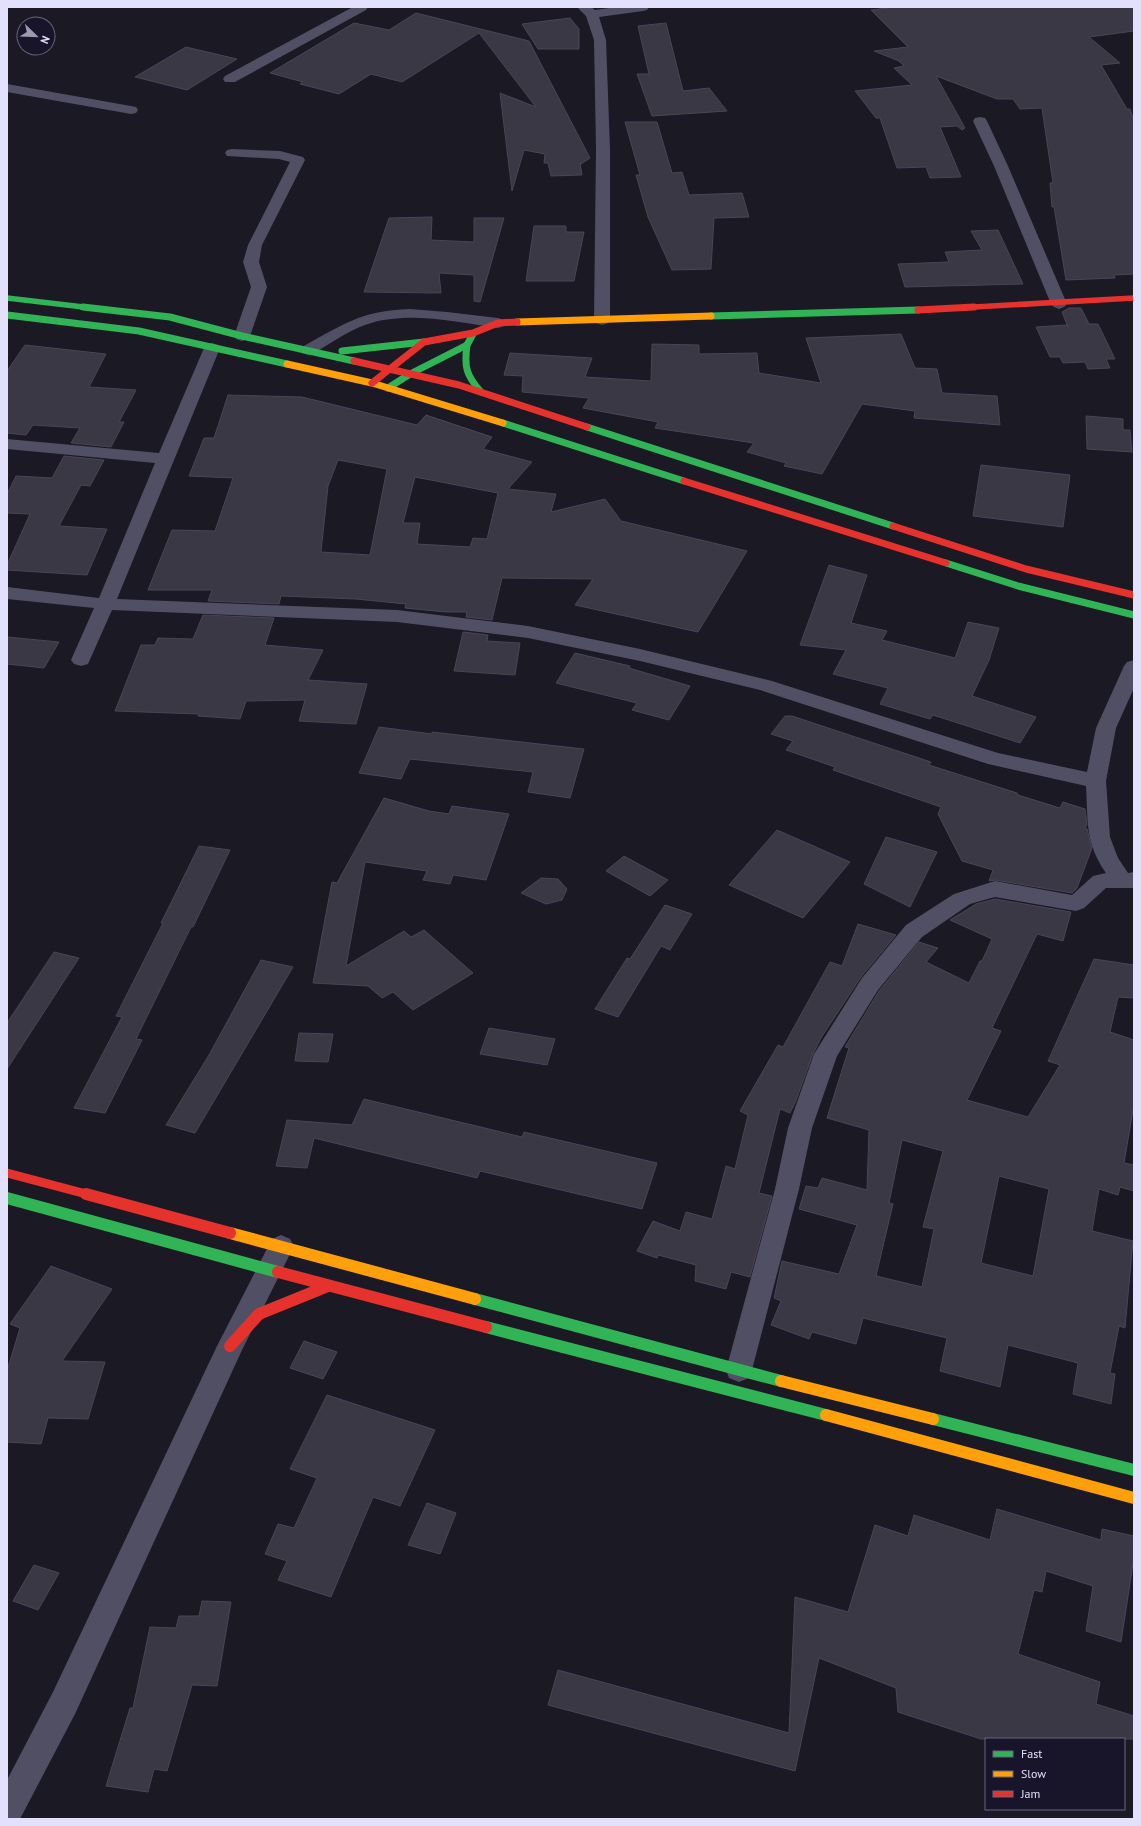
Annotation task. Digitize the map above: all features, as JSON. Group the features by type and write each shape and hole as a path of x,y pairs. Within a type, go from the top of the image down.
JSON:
{"main road":[{"path":"7,298 170,317 242,336 315,351 459,385 1019,566 1106,590 1134,595"},
{"path":"315,351 395,346 424,342 473,333 498,323 779,313 960,310 1134,298"},
{"path":"7,315 139,331 372,383 1018,586 1134,615"},
{"path":"473,333 467,345 464,362 465,375 481,392"},
{"path":"372,383 424,342"},
{"path":"388,388 410,374 467,345"},
{"path":"7,1173 275,1257 328,1286 714,1385 1134,1498"},
{"path":"7,1198 275,1257 739,1370 1134,1470"},
{"path":"230,1346 259,1314 328,1286"}],"street":[{"path":"230,79 362,7"},
{"path":"602,320 603,149 600,40 588,10 643,7"},
{"path":"7,88 131,110"},
{"path":"980,121 994,148 1059,304"},
{"path":"232,154 280,155 298,160 255,244 251,262 259,287 242,336"},
{"path":"315,351 359,322 393,314 435,315 498,323"},
{"path":"81,660 167,459 183,415 212,348"},
{"path":"7,444 167,459"},
{"path":"7,593 106,604 397,616 528,632 640,655 765,685 995,759 1096,781"},
{"path":"1128,880 1108,860 1099,838 1096,781 1106,728 1134,666"},
{"path":"739,1370 787,1189 800,1128 826,1054 870,984 914,931 962,899 995,890 1076,903 1101,881 1128,880"},
{"path":"7,1812 64,1703 230,1346 275,1257"}],"building":[{"path":"895,7 1134,7 1134,31 1089,37 1120,63 1101,65 1127,109 1130,109 1134,121 1134,274 1114,275 1115,278 1066,280 1054,207 1052,207 1050,183 1053,183 1042,108 1020,109 1013,99 997,99 936,76 965,128 962,130 957,126 940,127 961,177 930,178 926,167 897,168 880,118 876,118 855,91 912,85 894,68 904,66 899,61 874,51 908,47 871,10"},
{"path":"416,13 529,41 590,158 581,164 580,163 582,175 551,176 548,163 544,163 545,154 524,150 512,191 500,93 536,107 479,33 402,82 371,74 339,94 300,84 303,82 270,73 354,23 389,30"},
{"path":"570,18 579,29 579,49 538,49 522,24"},
{"path":"666,23 683,91 709,88 727,111 652,116 637,74 649,74 638,26"},
{"path":"186,47 237,59 187,90 135,77"},
{"path":"625,122 657,122 672,173 682,172 689,195 742,193 749,217 714,218 711,269 672,270 648,217 636,175 640,175"},
{"path":"432,217 431,240 474,242 474,218 504,218 480,302 474,301 474,275 439,273 441,293 364,292 389,218"},
{"path":"534,226 566,226 566,232 584,232 574,281 526,281"},
{"path":"998,230 1023,284 905,287 898,264 949,262 945,252 982,250 971,231"},
{"path":"1069,308 1081,308 1089,324 1098,324 1115,359 1106,359 1110,368 1088,369 1085,362 1063,363 1060,357 1050,357 1036,327 1067,325 1068,327 1062,312"},
{"path":"901,334 915,368 937,369 942,393 997,396 1000,425 914,418 915,411 862,404 822,474 784,466 786,463 747,452 754,443 655,428 658,422 583,408 589,398 522,392 523,376 504,375 510,353 592,358 585,377 651,381 652,344 699,345 699,354 757,353 759,373 821,383 806,338"},
{"path":"25,345 106,354 89,387 136,390 119,422 124,422 111,447 71,443 80,428 33,425 26,435 7,433 7,371"},
{"path":"228,395 302,397 417,425 426,415 492,437 483,449 532,462 508,489 556,494 551,512 605,499 621,521 747,551 698,632 575,605 593,579 502,578 492,620 466,617 467,612 446,612 405,608 406,604 356,599 281,596 279,604 208,601 212,590 148,590 172,530 215,531 233,478 189,476 204,438 214,438","holes":["338,460 387,469 370,555 321,552 328,486","415,477 498,493 487,539 473,538 470,547 417,544 420,523 403,523"]},
{"path":"1086,416 1123,419 1123,430 1130,430 1132,452 1087,449"},
{"path":"64,456 104,460 90,486 81,485 59,526 107,529 87,575 7,570 7,565 30,514 7,513 7,494 16,476 52,478"},
{"path":"981,465 1070,475 1063,527 973,516"},
{"path":"829,565 867,575 851,623 887,631 882,640 955,658 968,622 999,628 989,660 972,696 1036,717 1020,743 933,715 930,719 880,704 888,688 833,674 846,650 800,645"},
{"path":"203,615 274,618 265,645 323,650 308,680 367,684 356,724 299,721 305,700 246,701 240,719 198,716 199,714 115,711 141,645 155,645 158,638 193,639"},
{"path":"463,632 488,635 487,641 520,643 515,675 454,671"},
{"path":"7,637 59,642 44,668 7,664"},
{"path":"575,653 630,666 629,668 690,686 669,720 632,710 637,703 556,683"},
{"path":"785,716 792,716 931,762 929,765 1017,793 1018,795 1060,808 1063,802 1085,809 1087,825 1085,828 1087,829 1092,848 1077,888 1072,893 995,880 989,881 993,870 962,861 938,814 941,807 833,770 835,767 786,750 793,741 771,734"},
{"path":"379,727 432,734 432,732 584,749 570,798 528,792 533,772 410,759 401,779 359,773"},
{"path":"384,798 429,811 449,814 452,806 509,814 486,880 453,875 450,884 423,880 427,871 365,862 346,966 404,931 411,937 424,930 473,973 413,1010 393,992 382,998 368,986 313,983 332,882 337,883"},
{"path":"777,830 850,862 803,918 729,885"},
{"path":"886,837 937,852 910,907 864,884"},
{"path":"199,846 230,850 136,1039 142,1040 105,1113 74,1108 122,1017 116,1016 163,923 161,923"},
{"path":"624,856 668,880 650,896 606,871"},
{"path":"541,878 558,879 567,889 562,900 546,904 521,893"},
{"path":"995,899 1071,912 1063,941 1037,934 992,1028 1001,1031 967,1100 1028,1117 1060,1065 1048,1061 1094,959 1134,965 1134,998 1118,997 1110,1032 1134,1040 1134,1104 1124,1163 1134,1165 1134,1191 1120,1187 1118,1195 1099,1189 1092,1231 1133,1241 1125,1328 1119,1326 1110,1373 1115,1374 1111,1404 1073,1394 1078,1363 1008,1345 1000,1387 940,1371 947,1338 863,1318 856,1344 812,1332 809,1339 771,1325 781,1301 774,1298 782,1261 839,1274 857,1225 799,1209 806,1186 818,1188 822,1178 867,1190 869,1130 827,1118 849,1048 845,1047 879,991 919,942 938,948 926,962 969,983 980,961 982,961 992,939 950,920 976,904","holes":["902,1140 943,1151 923,1227 934,1229 922,1287 876,1276 893,1204 889,1203","999,1176 1049,1189 1033,1276 981,1263"]},
{"path":"665,905 692,914 670,950 661,946 618,1017 595,1009 627,958 630,959"},
{"path":"858,924 896,935 861,977 821,1038 813,1054 790,1113 780,1109 759,1193 772,1196 750,1277 731,1272 726,1289 695,1281 696,1265 658,1255 657,1258 637,1251 653,1221 680,1231 686,1212 712,1219 726,1166 735,1169 748,1115 740,1111 778,1045 783,1047 830,962 842,966"},
{"path":"54,952 79,958 7,1069 7,1023"},
{"path":"261,960 293,967 195,1133 166,1125 209,1055"},
{"path":"489,1028 555,1039 547,1065 480,1054"},
{"path":"299,1033 333,1034 328,1062 295,1061"},
{"path":"364,1099 522,1137 524,1132 657,1163 642,1209 480,1171 477,1178 314,1138 307,1168 276,1166 287,1120 352,1125"},
{"path":"51,1266 112,1289 62,1361 105,1362 88,1419 48,1418 41,1444 7,1442 7,1371 20,1328 10,1324"},
{"path":"304,1341 337,1352 323,1379 290,1368"},
{"path":"327,1395 435,1430 400,1506 373,1497 331,1597 278,1580 287,1561 265,1554 278,1524 294,1528 317,1478 290,1469"},
{"path":"427,1503 456,1513 440,1554 408,1545"},
{"path":"997,1509 1101,1540 1102,1529 1134,1536 1134,1557 1121,1642 1086,1631 1093,1586 1046,1571 1042,1592 1034,1590 1018,1654 1100,1682 1096,1704 1134,1716 1134,1739 981,1739 898,1712 896,1688 819,1658 795,1771 548,1705 558,1670 789,1733 795,1597 848,1612 875,1525 908,1536 914,1515 990,1540"},
{"path":"34,1565 59,1573 38,1610 13,1601"},
{"path":"202,1601 231,1602 217,1686 192,1685 167,1771 154,1769 148,1792 106,1786 130,1708 133,1708 150,1627 176,1628 179,1616 199,1616"}],"traffic: fast":[{"path":"7,298 170,317 242,336 354,361"},
{"path":"711,316 918,310"},
{"path":"7,315 139,331 287,364"},
{"path":"388,388 410,374 467,345 473,334"},
{"path":"342,351 424,342"},
{"path":"467,345 465,360 466,371 468,376 481,392"},
{"path":"503,423 684,481"},
{"path":"587,427 893,526"},
{"path":"946,563 1018,586 1134,615"},
{"path":"7,1198 278,1272"},
{"path":"475,1299 781,1381"},
{"path":"486,1327 826,1415"},
{"path":"933,1419 1134,1470"}],"traffic: slow":[{"path":"517,322 711,316"},
{"path":"287,364 372,383 503,423"},
{"path":"230,1233 475,1299"},
{"path":"781,1381 933,1419"},
{"path":"826,1415 1134,1498"}],"traffic: jam":[{"path":"918,310 1134,298"},
{"path":"372,383 424,342 473,333 498,323 517,322"},
{"path":"354,361 459,385 587,427"},
{"path":"684,481 946,563"},
{"path":"893,526 1026,569 1134,595"},
{"path":"7,1173 230,1233"},
{"path":"278,1272 486,1327"},
{"path":"230,1346 259,1314 328,1286"}]}
